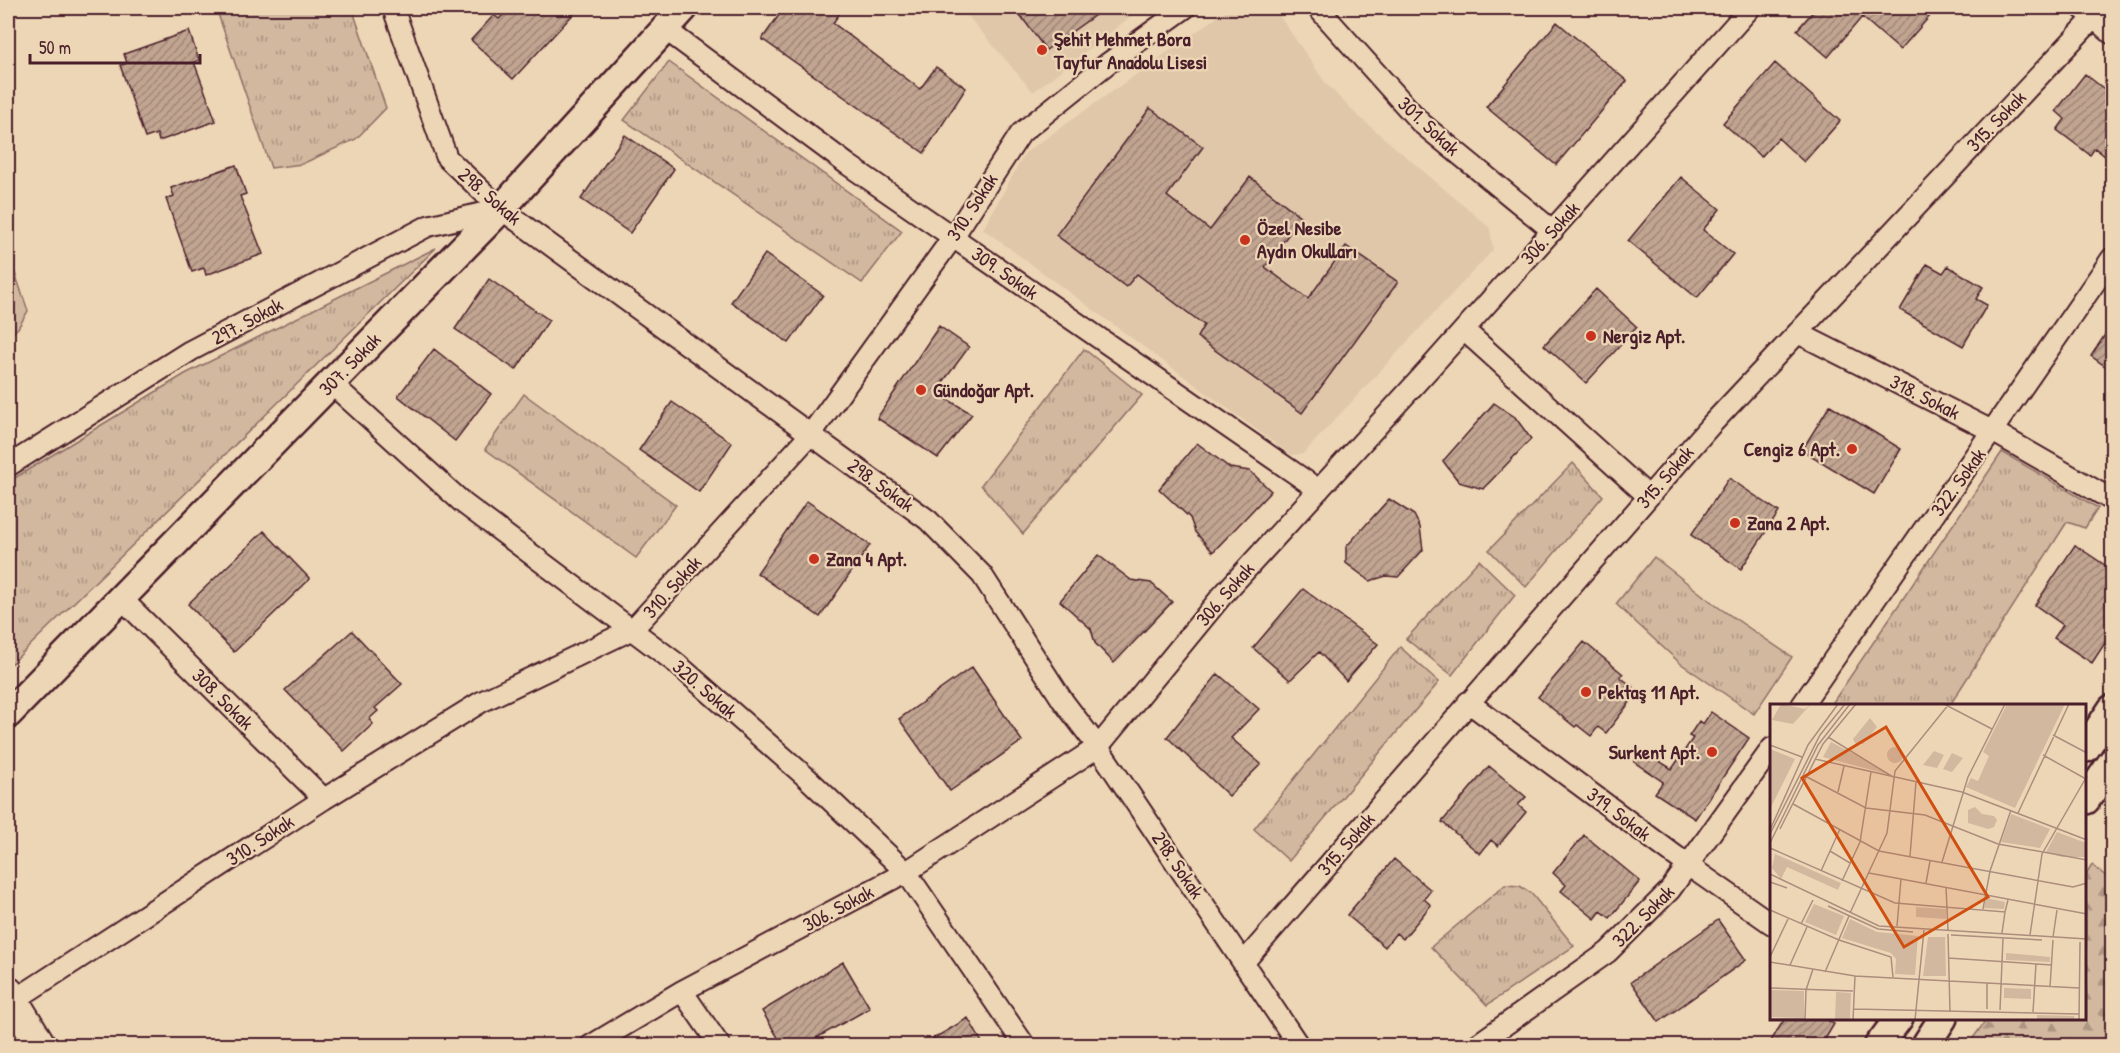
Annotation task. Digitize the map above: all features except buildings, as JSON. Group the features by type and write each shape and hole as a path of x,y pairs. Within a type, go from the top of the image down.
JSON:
{"main road":[{"path":"10,997 41,1046"}],"street":[{"name":"298. Sokak","path":"393,8 447,158 501,209 928,520 982,575 1063,701 1098,747 1299,1046"},
{"name":"307. Sokak","path":"8,714 501,209 684,8"},
{"name":"310. Sokak","path":"10,997 481,702 633,629 812,434 953,237 1021,132 1107,64 1185,8"},
{"name":"301. Sokak","path":"1318,8 1420,123 1553,231"},
{"name":"306. Sokak","path":"590,1046 682,991 906,872 1098,747 1221,597 1553,231 1750,8"},
{"path":"2093,11 2112,34"},
{"name":"315. Sokak","path":"1244,962 1648,496 2093,11"},
{"name":"309. Sokak","path":"665,28 847,164 1319,489"},
{"name":"297. Sokak","path":"8,466 190,351 428,226 501,209"},
{"name":"322. Sokak","path":"1803,704 1994,432 2112,258"},
{"path":"1464,330 1648,496"},
{"name":"318. Sokak","path":"1798,333 1994,432 2112,500"},
{"name":"320. Sokak","path":"332,384 463,503 633,629 806,777 906,872 1025,1046"},
{"name":"308. Sokak","path":"122,598 324,799"},
{"name":"319. Sokak","path":"1468,702 1689,866 1770,923"},
{"path":"2087,745 2112,709"},
{"name":"322. Sokak","path":"1475,1046 1530,1004 1608,952 1670,890 1770,751"},
{"path":"2095,792 2112,762"},
{"path":"682,991 720,1046"},
{"path":"1878,1046 1898,1020"},
{"path":"1925,1046 1942,1020"}],"shaded area":[{"name":"Şehit Mehmet Bora Tayfur Anadolu Lisesi","path":"961,8 1142,8 1033,92"},
{"name":"Özel Nesibe Aydın Okulları","path":"1230,8 1274,8 1327,85 1356,114 1490,228 1493,250 1303,454 1291,455 983,229 1025,153"}],"green space":[{"path":"216,8 352,8 386,108 356,139 302,164 271,168"},
{"path":"669,62 902,231 862,283 624,120"},
{"path":"436,248 8,667 8,482 185,374"},
{"path":"8,253 28,311 18,328 8,337"},
{"path":"1084,349 1142,395 1023,534 981,485"},
{"path":"524,394 676,505 636,558 485,449"},
{"path":"2002,452 2098,508 2085,528 2067,522 1951,704 1832,704"},
{"path":"1573,463 1603,496 1526,587 1489,550"},
{"path":"1654,557 1718,607 1792,657 1754,714 1680,663 1616,604"},
{"path":"1479,560 1515,595 1452,675 1406,639"},
{"path":"1400,647 1439,682 1289,861 1254,829"},
{"path":"2092,865 2112,881 2112,1045 1968,1045 1986,1020 2087,1020 2087,873"},
{"path":"1505,885 1520,886 1531,893 1574,946 1487,1005 1431,947"}],"place":[{"name":"Şehit Mehmet Bora Tayfur Anadolu Lisesi","path":"1042,50"},
{"name":"Özel Nesibe Aydın Okulları","path":"1245,240"},
{"name":"Nergiz Apt.","path":"1591,336"},
{"name":"Gündoğar Apt.","path":"921,390"},
{"name":"Cengiz 6 Apt.","path":"1852,449"},
{"name":"Zana 2 Apt.","path":"1735,523"},
{"name":"Zana 4 Apt.","path":"814,559"},
{"name":"Pektaş 11 Apt.","path":"1586,692"},
{"name":"Surkent Apt.","path":"1712,752"}]}
